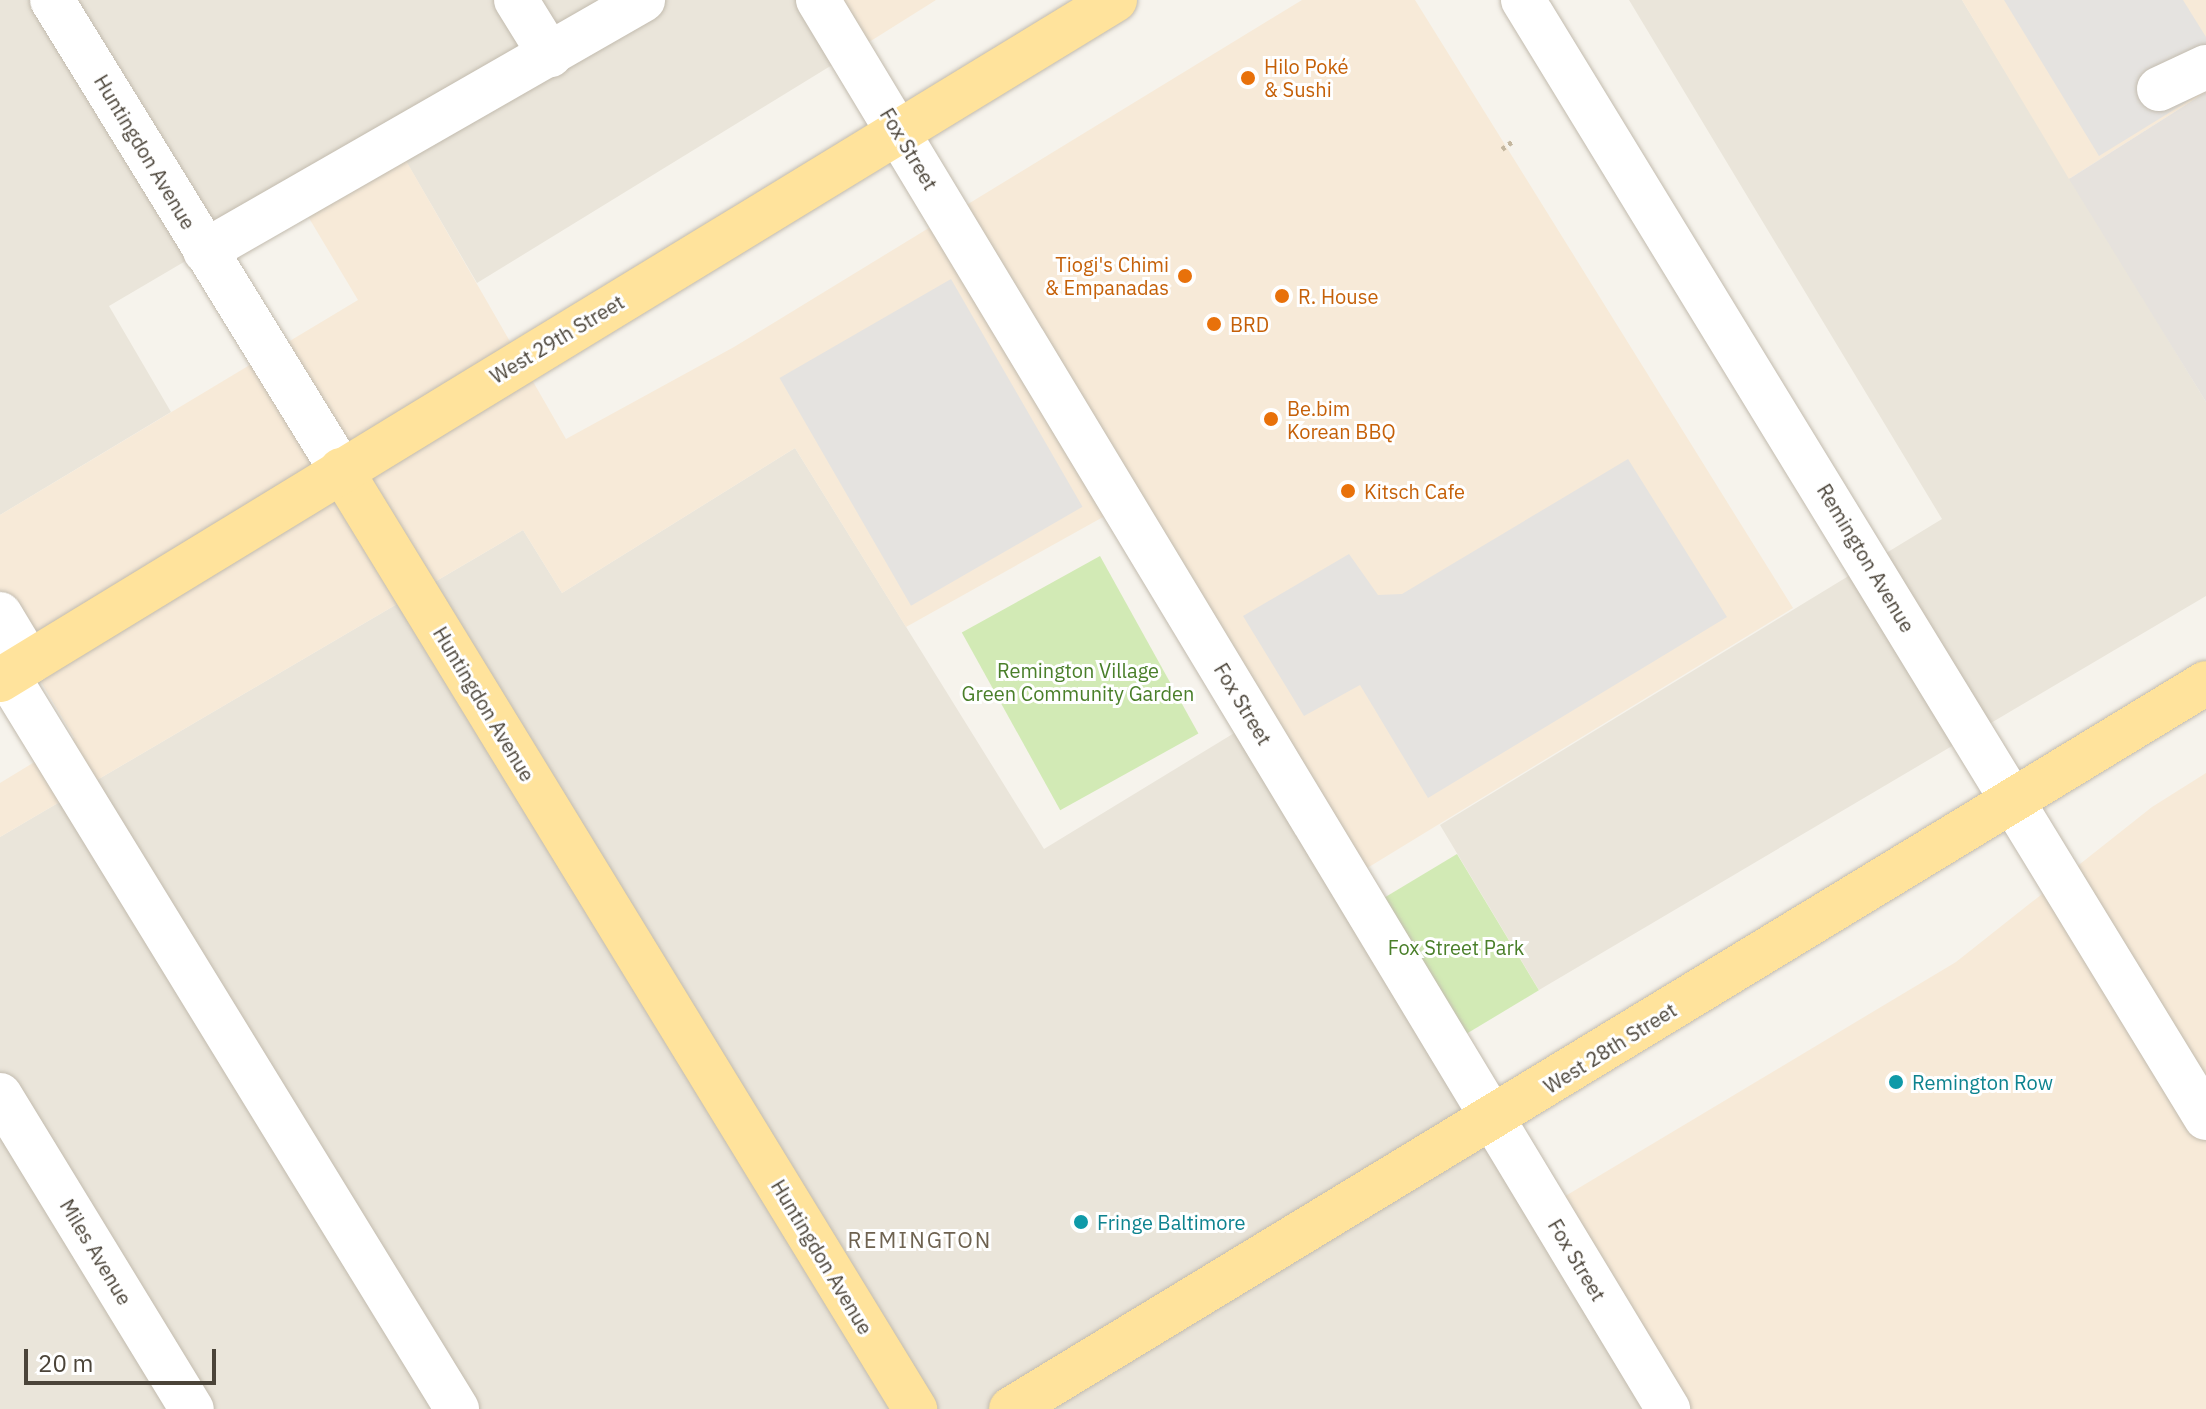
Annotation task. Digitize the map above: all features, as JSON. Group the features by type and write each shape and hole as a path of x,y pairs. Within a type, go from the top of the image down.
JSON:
{"main road":[{"name":"West 29th Street","path":"12,673 1115,0"},
{"name":"Huntingdon Avenue","path":"341,470 915,1409"},
{"name":"West 28th Street","path":"1011,1409 1492,1121 2012,798 2206,683"}],"street":[{"name":"Huntingdon Avenue","path":"52,0 341,470"},
{"path":"516,0 550,55"},
{"path":"205,251 643,0"},
{"name":"Fox Street","path":"818,0 1668,1409"},
{"name":"Remington Avenue","path":"1523,0 2206,1118"},
{"path":"2159,89 2206,67"},
{"path":"0,614 12,673 457,1409"},
{"name":"Miles Avenue","path":"0,1095 192,1409"}],"path":[{"path":"1502,149 1513,141"}],"shaded area":[{"path":"0,0 818,0 850,54 477,283 393,139 109,306 171,412 0,515"},
{"path":"818,0 936,0 850,54"},
{"path":"1302,0 1415,0 1793,608 1346,881 1121,507 906,627 795,448 562,593 523,530 0,837 0,783 74,738 0,612 0,515 358,300 297,198 393,138 566,439 734,347"},
{"path":"1629,0 1962,0 2206,402 2206,596 1539,990 1440,825 1942,519"},
{"path":"1962,0 2206,0 2206,92 2069,179"},
{"path":"2004,0 2183,0 2206,37 2206,90 2099,156"},
{"path":"2206,92 2206,402 2069,179"},
{"path":"951,279 1082,507 911,606 780,378"},
{"path":"795,448 1044,849 1249,724 1669,1409 0,1409 0,837 523,530 562,593"},
{"path":"1628,459 1727,617 1428,798 1360,685 1304,716 1243,616 1349,554 1378,595 1402,594"},
{"name":"Remington Row","path":"2206,773 2206,1409 1669,1409 1547,1207 1956,962 2152,807"}],"green space":[{"name":"Remington Village Green Community Garden","path":"1100,556 1198,734 1060,810 962,633"},
{"name":"Fox Street Park","path":"1457,854 1539,990 1455,1041 1373,904"}],"place":[{"name":"Hilo Poké & Sushi","path":"1248,78"},
{"name":"Tiogi's Chimi & Empanadas","path":"1185,276"},
{"name":"R. House","path":"1282,296"},
{"name":"BRD","path":"1214,324"},
{"name":"Be.bim Korean BBQ","path":"1271,419"},
{"name":"Kitsch Cafe","path":"1348,491"},
{"name":"Remington Row","path":"1896,1082"},
{"name":"Fringe Baltimore","path":"1081,1222"}],"district":[{"name":"REMINGTON","path":"920,1240"}]}
